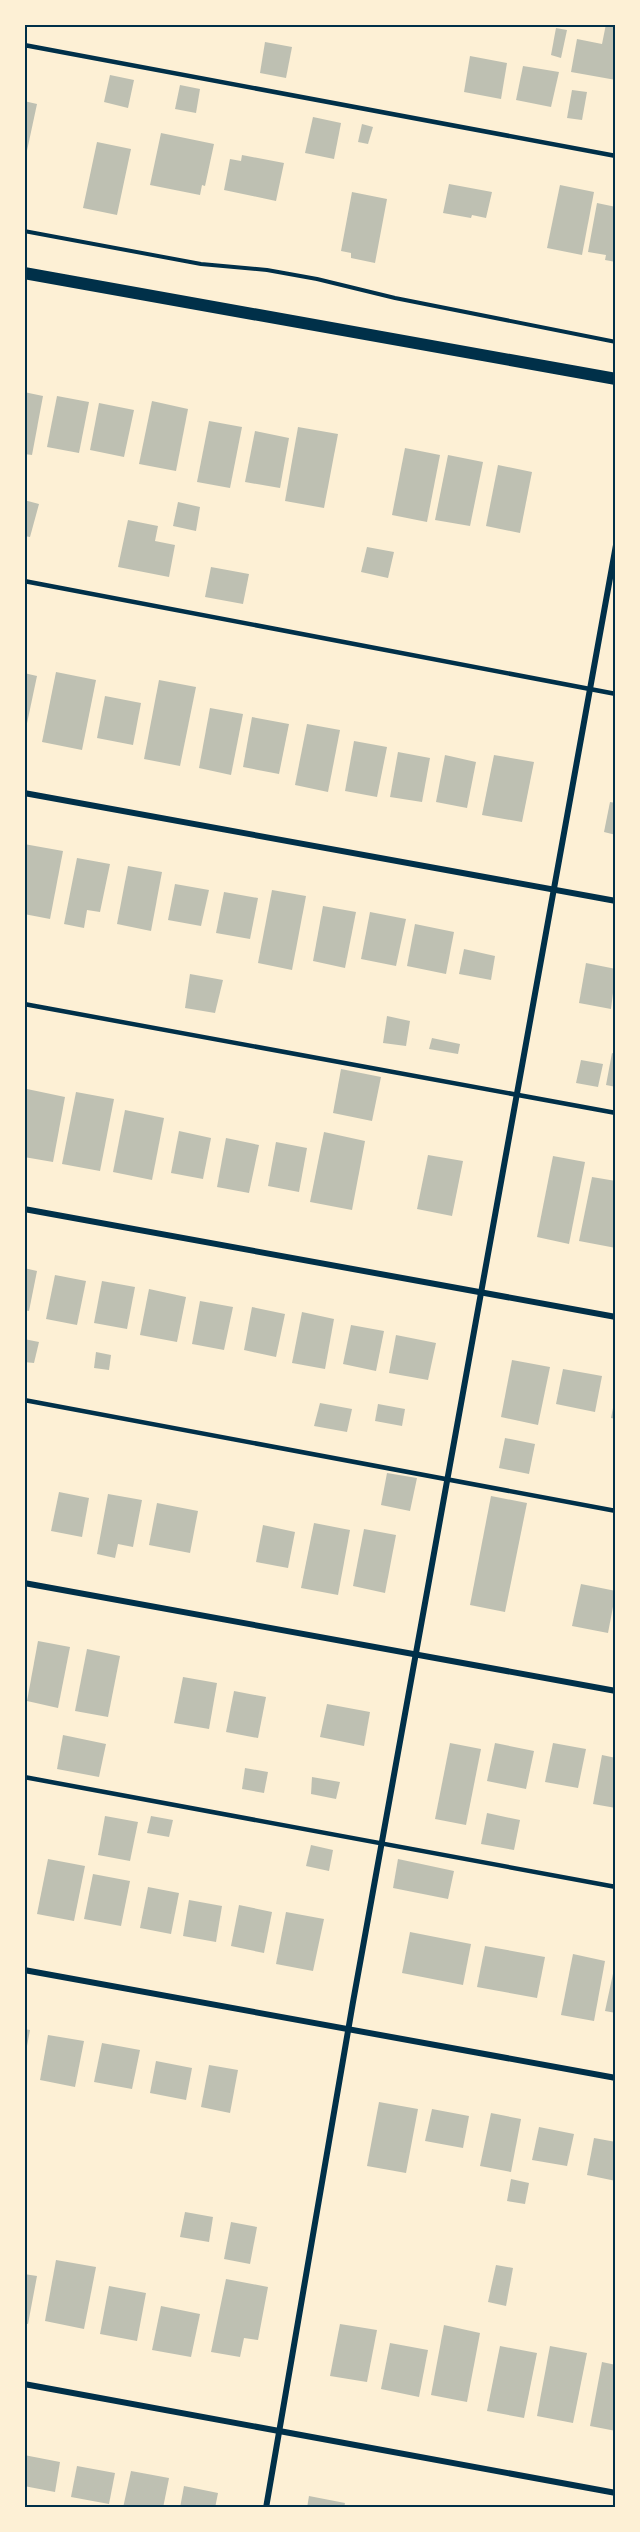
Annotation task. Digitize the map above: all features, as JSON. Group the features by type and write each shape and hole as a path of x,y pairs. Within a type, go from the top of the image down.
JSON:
{"main road":[{"path":"24,273 616,379"}],"street":[{"path":"266,2508 348,2029 616,545"},
{"path":"24,793 616,900"},
{"path":"24,1209 616,1317"},
{"path":"24,1583 616,1691"},
{"path":"24,1970 616,2078"},
{"path":"24,2384 616,2493"}],"lane":[{"path":"24,45 616,156"},
{"path":"24,581 616,694"},
{"path":"24,1004 616,1113"},
{"path":"24,1400 616,1510"},
{"path":"24,1777 616,1887"}],"path":[{"path":"24,231 201,264 267,270 317,279 395,298 616,342"}],"building":[{"path":"606,24 616,24 616,80 571,72 577,39 602,44"},
{"path":"556,28 567,30 561,58 551,55"},
{"path":"265,42 292,47 286,78 260,73"},
{"path":"470,56 507,63 501,99 464,92"},
{"path":"523,66 559,72 551,107 516,100"},
{"path":"110,75 134,80 128,108 104,102"},
{"path":"180,85 200,89 196,113 175,109"},
{"path":"572,90 587,92 582,120 567,118"},
{"path":"24,101 37,104 25,160 24,160"},
{"path":"313,117 341,123 334,159 305,153"},
{"path":"362,124 373,127 368,144 358,142"},
{"path":"161,133 214,144 205,186 202,185 200,195 150,185"},
{"path":"97,142 131,149 117,215 83,208"},
{"path":"242,155 284,163 276,201 224,190 230,159 241,161"},
{"path":"449,184 492,192 486,218 443,213"},
{"path":"560,185 594,192 582,255 547,248"},
{"path":"352,192 387,199 375,263 351,258 351,253 341,251"},
{"path":"597,203 616,207 616,262 605,260 606,255 588,252"},
{"path":"24,392 43,396 32,455 24,454"},
{"path":"57,396 89,402 79,453 47,447"},
{"path":"152,401 188,409 176,471 139,464"},
{"path":"99,403 134,410 124,457 90,450"},
{"path":"209,421 242,427 230,488 197,482"},
{"path":"298,427 338,434 324,508 285,501"},
{"path":"255,431 289,438 280,488 245,482"},
{"path":"405,448 440,455 427,522 392,515"},
{"path":"448,455 483,462 470,526 435,520"},
{"path":"498,465 532,472 520,533 486,526"},
{"path":"24,500 39,504 30,537 24,536"},
{"path":"178,502 200,507 196,531 173,526"},
{"path":"128,520 158,526 155,541 175,545 169,577 118,567"},
{"path":"367,547 394,552 388,578 361,572"},
{"path":"211,567 249,574 243,604 205,597"},
{"path":"56,672 96,680 82,750 42,742"},
{"path":"24,673 37,676 26,728 24,728"},
{"path":"159,680 196,687 180,766 144,759"},
{"path":"105,696 141,703 133,745 97,738"},
{"path":"210,708 243,714 231,775 199,768"},
{"path":"252,717 289,724 279,774 243,767"},
{"path":"307,724 340,730 328,792 295,785"},
{"path":"354,741 387,747 377,797 345,791"},
{"path":"398,752 430,758 422,802 390,797"},
{"path":"445,755 476,762 467,808 436,802"},
{"path":"494,755 534,762 522,822 482,815"},
{"path":"610,802 616,803 616,835 604,832"},
{"path":"24,844 63,851 50,919 24,914"},
{"path":"77,858 110,864 100,912 87,910 84,928 64,924"},
{"path":"128,866 162,872 151,931 117,924"},
{"path":"175,884 209,890 201,926 168,920"},
{"path":"272,890 306,896 292,970 258,963"},
{"path":"224,892 258,898 250,939 216,933"},
{"path":"323,906 356,912 345,968 313,961"},
{"path":"370,912 406,919 396,966 361,959"},
{"path":"415,924 454,932 446,974 407,966"},
{"path":"464,949 495,956 491,980 459,974"},
{"path":"586,963 616,969 611,1009 579,1003"},
{"path":"190,974 223,980 215,1013 185,1008"},
{"path":"387,1016 410,1021 406,1046 383,1043"},
{"path":"432,1038 460,1044 458,1054 429,1049"},
{"path":"612,1053 616,1054 616,1087 606,1085"},
{"path":"581,1060 603,1064 598,1087 576,1083"},
{"path":"341,1069 381,1077 372,1121 333,1113"},
{"path":"27,1089 65,1097 53,1162 24,1157 24,1103"},
{"path":"76,1092 114,1099 100,1171 62,1164"},
{"path":"125,1110 164,1118 152,1180 113,1172"},
{"path":"179,1131 211,1138 203,1179 171,1173"},
{"path":"324,1132 365,1141 352,1210 310,1202"},
{"path":"226,1138 259,1145 249,1193 217,1187"},
{"path":"276,1142 307,1148 299,1192 268,1186"},
{"path":"428,1155 463,1161 452,1216 417,1209"},
{"path":"553,1156 585,1162 569,1244 537,1237"},
{"path":"592,1177 616,1181 616,1248 579,1241"},
{"path":"24,1268 37,1271 29,1311 24,1310"},
{"path":"55,1275 86,1281 77,1325 46,1319"},
{"path":"102,1281 135,1287 127,1329 94,1323"},
{"path":"149,1289 186,1297 177,1342 140,1335"},
{"path":"200,1301 233,1307 224,1350 192,1344"},
{"path":"252,1307 285,1314 276,1357 244,1350"},
{"path":"302,1312 334,1319 325,1369 292,1363"},
{"path":"351,1325 384,1331 376,1371 343,1364"},
{"path":"396,1335 436,1343 428,1380 389,1373"},
{"path":"24,1339 39,1342 34,1363 24,1362"},
{"path":"96,1352 111,1355 109,1370 94,1368"},
{"path":"512,1360 550,1367 538,1425 501,1417"},
{"path":"563,1369 602,1376 595,1412 556,1404"},
{"path":"616,1399 616,1419 611,1418"},
{"path":"320,1403 352,1409 347,1432 314,1426"},
{"path":"378,1404 405,1409 402,1426 375,1421"},
{"path":"505,1438 535,1444 529,1474 499,1468"},
{"path":"387,1473 417,1478 410,1511 381,1505"},
{"path":"59,1492 89,1498 82,1537 51,1531"},
{"path":"108,1494 142,1500 133,1547 118,1544 115,1558 97,1554"},
{"path":"491,1496 527,1503 505,1612 470,1605"},
{"path":"157,1503 198,1511 190,1553 149,1545"},
{"path":"314,1523 350,1530 338,1595 301,1588"},
{"path":"263,1525 295,1532 288,1568 256,1562"},
{"path":"364,1529 396,1535 385,1593 353,1586"},
{"path":"581,1584 616,1591 608,1633 572,1626"},
{"path":"38,1641 70,1647 58,1708 27,1701"},
{"path":"87,1649 120,1656 108,1717 75,1711"},
{"path":"183,1677 217,1683 209,1729 174,1723"},
{"path":"234,1691 266,1697 258,1738 226,1732"},
{"path":"327,1704 370,1712 364,1746 320,1737"},
{"path":"63,1735 106,1744 99,1777 57,1769"},
{"path":"450,1743 481,1749 466,1825 435,1819"},
{"path":"495,1743 534,1751 526,1789 487,1781"},
{"path":"553,1743 586,1749 578,1788 545,1782"},
{"path":"602,1755 616,1758 616,1808 593,1804"},
{"path":"245,1768 268,1772 264,1793 242,1789"},
{"path":"312,1777 340,1782 336,1799 311,1794"},
{"path":"487,1813 520,1820 514,1850 481,1844"},
{"path":"105,1816 138,1822 130,1861 98,1855"},
{"path":"151,1816 173,1820 169,1837 147,1833"},
{"path":"311,1845 333,1850 329,1871 306,1866"},
{"path":"48,1859 85,1866 74,1921 37,1914"},
{"path":"398,1859 454,1871 448,1899 393,1888"},
{"path":"93,1874 130,1881 121,1926 84,1919"},
{"path":"148,1887 179,1893 171,1934 140,1928"},
{"path":"189,1900 222,1906 216,1942 183,1936"},
{"path":"239,1905 272,1912 264,1953 231,1946"},
{"path":"286,1912 324,1919 313,1971 276,1964"},
{"path":"410,1932 471,1944 463,1985 402,1973"},
{"path":"485,1946 545,1957 537,1998 477,1987"},
{"path":"573,1954 605,1961 594,2021 561,2015"},
{"path":"614,1969 616,1969 616,2013 605,2011"},
{"path":"24,2029 30,2030 25,2057 24,2057"},
{"path":"48,2035 84,2041 75,2087 40,2080"},
{"path":"102,2043 140,2050 132,2089 94,2082"},
{"path":"156,2061 192,2068 186,2100 150,2093"},
{"path":"209,2065 238,2070 230,2113 201,2107"},
{"path":"379,2102 418,2109 406,2173 367,2166"},
{"path":"432,2109 469,2116 463,2148 425,2141"},
{"path":"491,2113 521,2119 511,2172 480,2166"},
{"path":"539,2127 574,2134 567,2166 532,2160"},
{"path":"594,2138 616,2142 616,2181 587,2175"},
{"path":"511,2179 529,2183 525,2204 507,2201"},
{"path":"185,2212 213,2217 209,2242 180,2237"},
{"path":"231,2222 257,2227 250,2264 224,2259"},
{"path":"56,2260 96,2267 84,2329 45,2321"},
{"path":"496,2265 513,2268 506,2306 488,2302"},
{"path":"24,2274 37,2276 28,2324 24,2323"},
{"path":"226,2279 268,2287 258,2340 244,2338 240,2357 211,2352"},
{"path":"109,2286 146,2293 137,2341 100,2334"},
{"path":"161,2306 200,2314 191,2357 152,2350"},
{"path":"340,2324 377,2330 367,2382 330,2376"},
{"path":"444,2325 480,2333 467,2402 431,2395"},
{"path":"390,2343 428,2350 419,2397 381,2389"},
{"path":"500,2346 537,2353 524,2418 487,2411"},
{"path":"550,2346 587,2353 573,2423 537,2416"},
{"path":"602,2362 616,2365 616,2431 590,2426"},
{"path":"24,2455 60,2462 55,2492 24,2486"},
{"path":"77,2466 115,2473 109,2504 71,2497"},
{"path":"131,2471 169,2478 163,2508 123,2508"},
{"path":"184,2486 218,2493 215,2508 180,2508"},
{"path":"309,2496 345,2503 344,2508 307,2508"}]}
